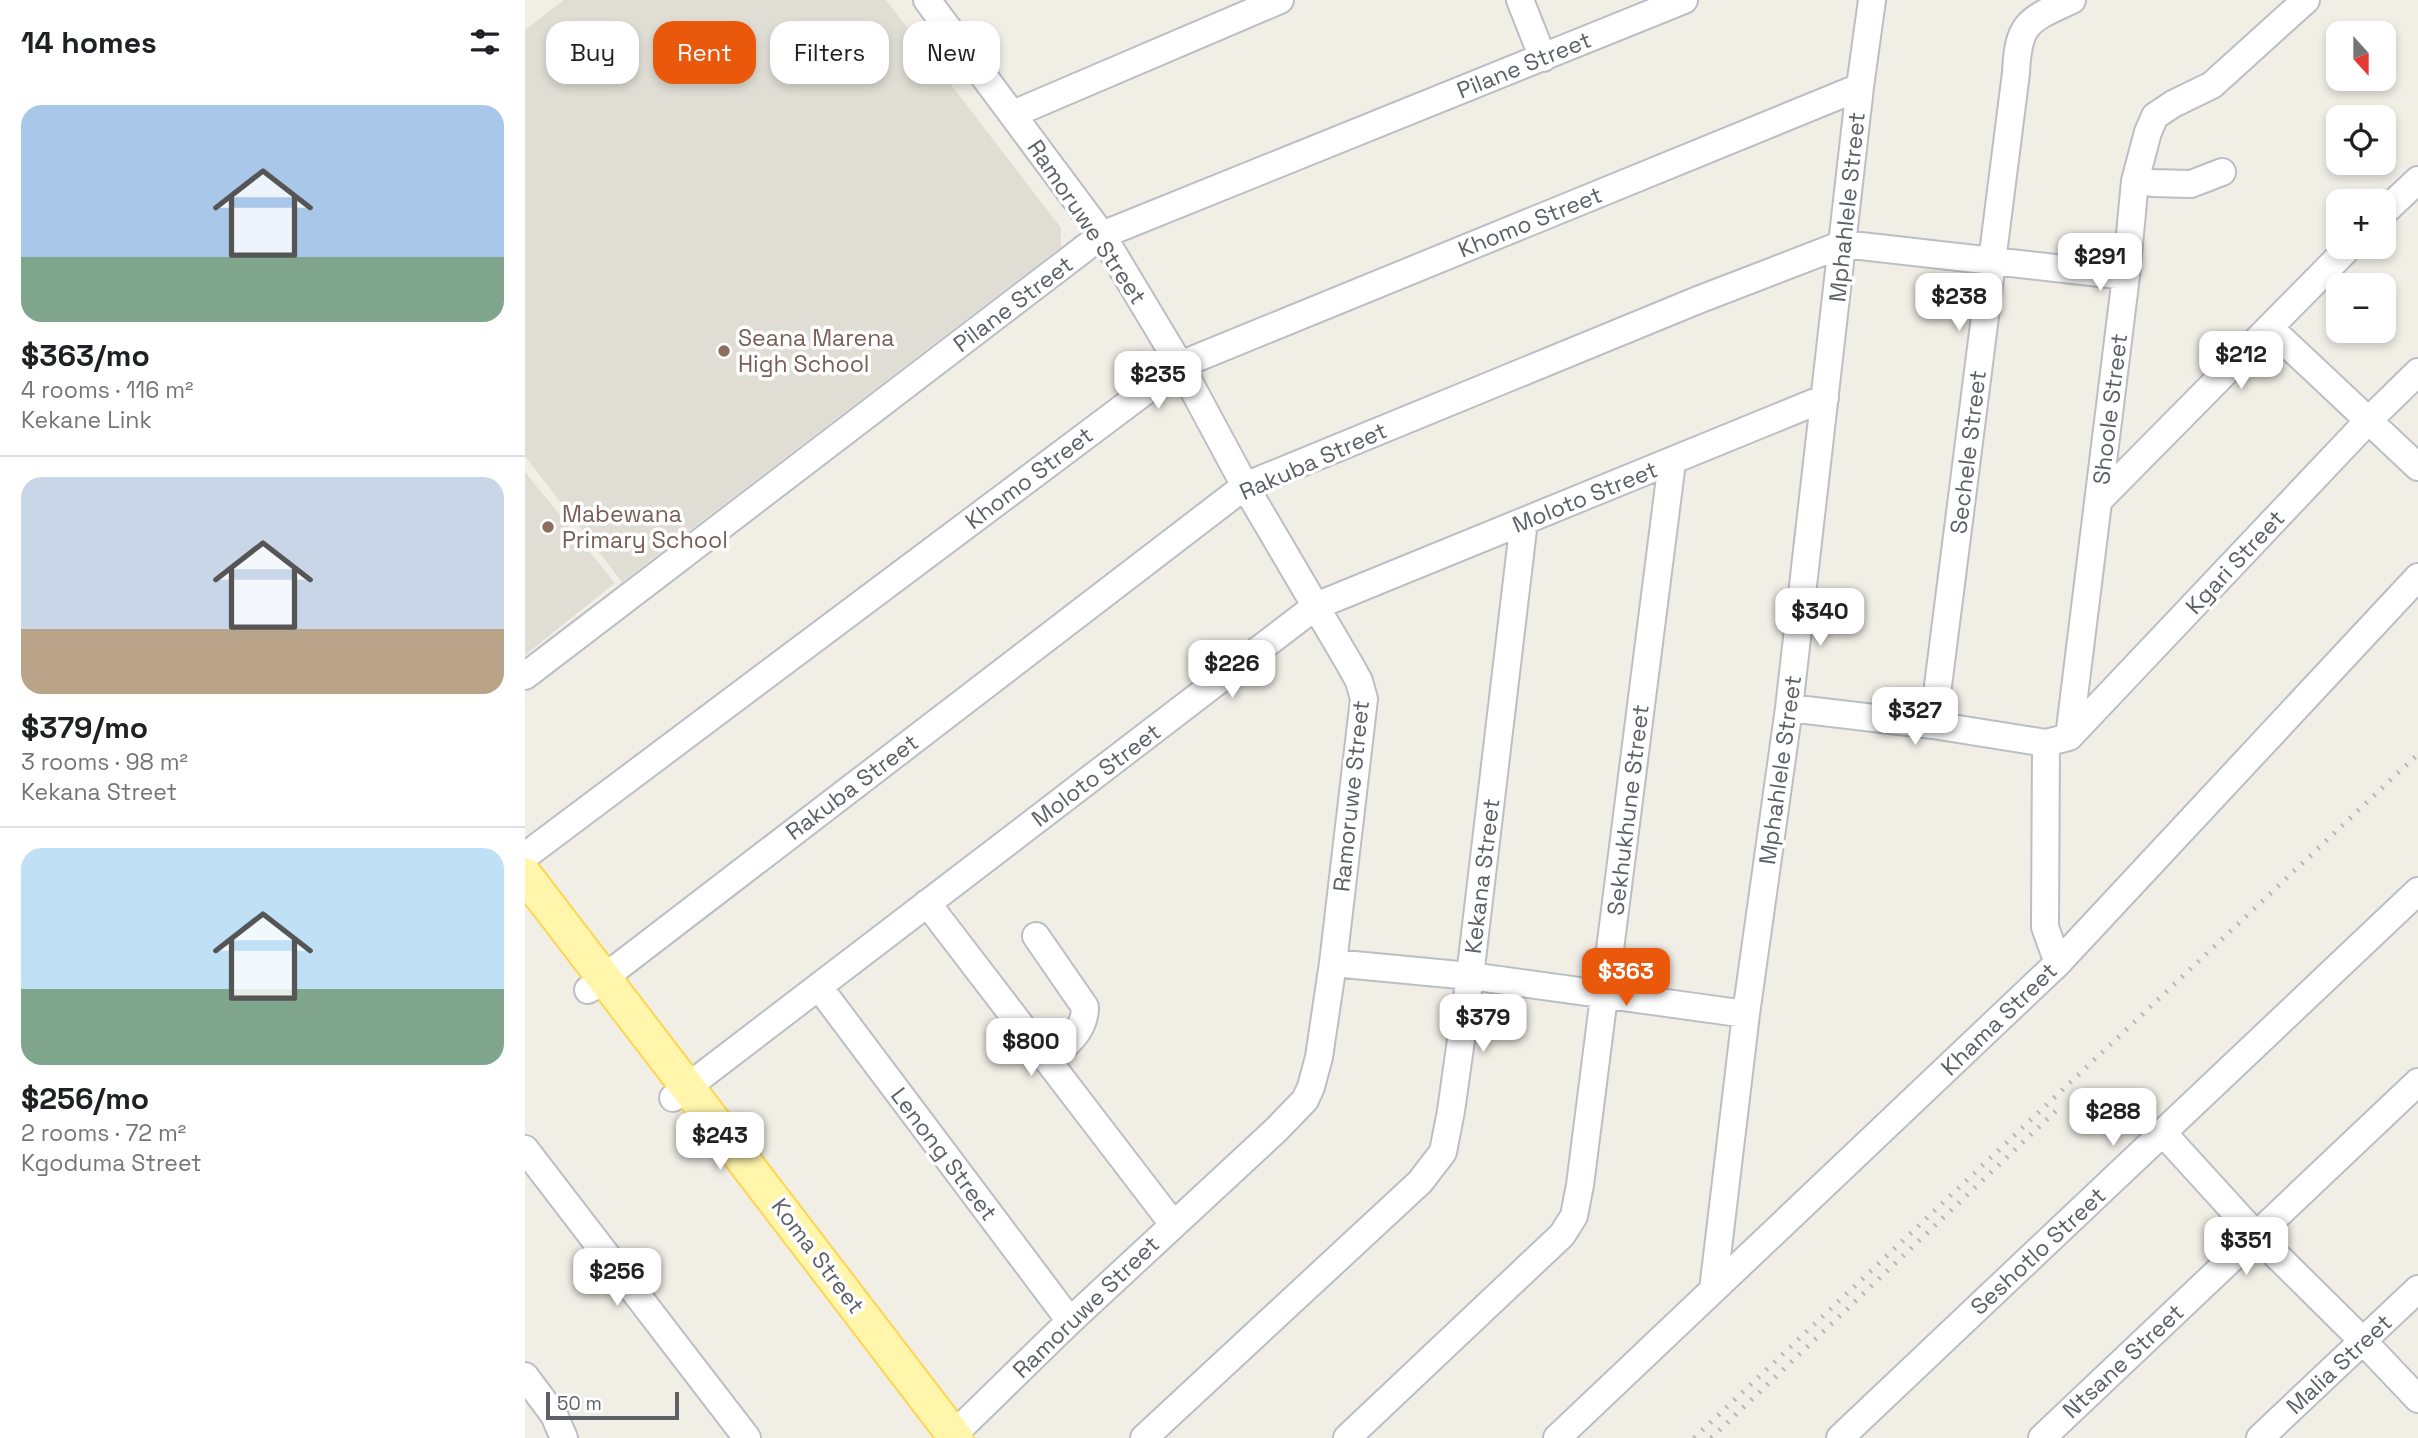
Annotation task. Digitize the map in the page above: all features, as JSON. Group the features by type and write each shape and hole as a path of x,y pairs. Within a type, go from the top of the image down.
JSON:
{"main road":[{"name":"Koma Street","path":"525,875 596,984 948,1437"},
{"name":"Koma Street","path":"525,908 596,984"}],"street":[{"name":"Ramoruwe Street","path":"927,0 1102,235 1180,365 1245,486 1359,681 1364,699 1333,963 1319,1058 1305,1100 948,1437"},
{"path":"1013,114 1280,0"},
{"path":"1520,0 1543,58"},
{"name":"Pilane Street","path":"525,676 1102,235 1684,0"},
{"name":"Mphahlele Street","path":"1713,1290 1746,1014 1789,708 1872,0"},
{"name":"Sechele Street","path":"1933,725 2017,49 2028,23 2039,15 2073,0"},
{"name":"Shoole Street","path":"2058,740 2074,685 2136,179 2148,132 2155,116 2212,85 2306,0"},
{"name":"Khomo Street","path":"525,856 1180,365 1860,87"},
{"path":"2136,179 2152,183 2191,184 2223,172"},
{"path":"2396,201 2418,180"},
{"name":"Rakuba Street","path":"596,984 1245,486 1698,300 1843,244 2126,276"},
{"path":"2098,500 2337,259"},
{"path":"2270,328 2418,467"},
{"name":"Kgari Street","path":"2058,740 2103,703 2368,421 2418,372"},
{"name":"Moloto Street","path":"681,1093 1316,606 1672,463 1825,398"},
{"name":"Sekhukhune Street","path":"1347,1438 1569,1227 1577,1205 1672,463"},
{"name":"Kekana Street","path":"1144,1438 1410,1192 1436,1164 1443,1152 1470,976 1524,521"},
{"name":"Khama Street","path":"1557,1438 2058,963 2418,577"},
{"path":"2074,685 2103,703"},
{"path":"1789,708 2058,740 2045,927 2058,963"},
{"name":"Seshotlo Street","path":"1840,1438 2418,891"},
{"path":"927,904 1173,1224"},
{"path":"1036,936 1085,1007 1085,1020 1080,1030 1048,1061"},
{"path":"1333,963 1470,976 1746,1014"},
{"name":"Lenong Street","path":"819,987 1070,1321"},
{"name":"Ntsane Street","path":"2042,1438 2418,1082"},
{"path":"2164,1134 2256,1235 2364,1341 2418,1399"},
{"path":"525,1149 747,1438"},
{"name":"Malia Street","path":"2260,1438 2418,1289"},
{"path":"525,1376 554,1415 563,1438"}],"shaded area":[{"name":"Seana Marena High School","path":"564,0 886,0 903,22 903,84 950,84 1061,228 1061,247 622,582 525,456 525,30"},
{"name":"Mabewana Primary School","path":"525,472 615,583 525,655"}],"railway":[{"path":"1694,1438 2418,754"},
{"path":"1711,1438 2060,1107"}],"place":[{"name":"Seana Marena High School","path":"724,351"},
{"name":"Mabewana Primary School","path":"548,527"}]}
